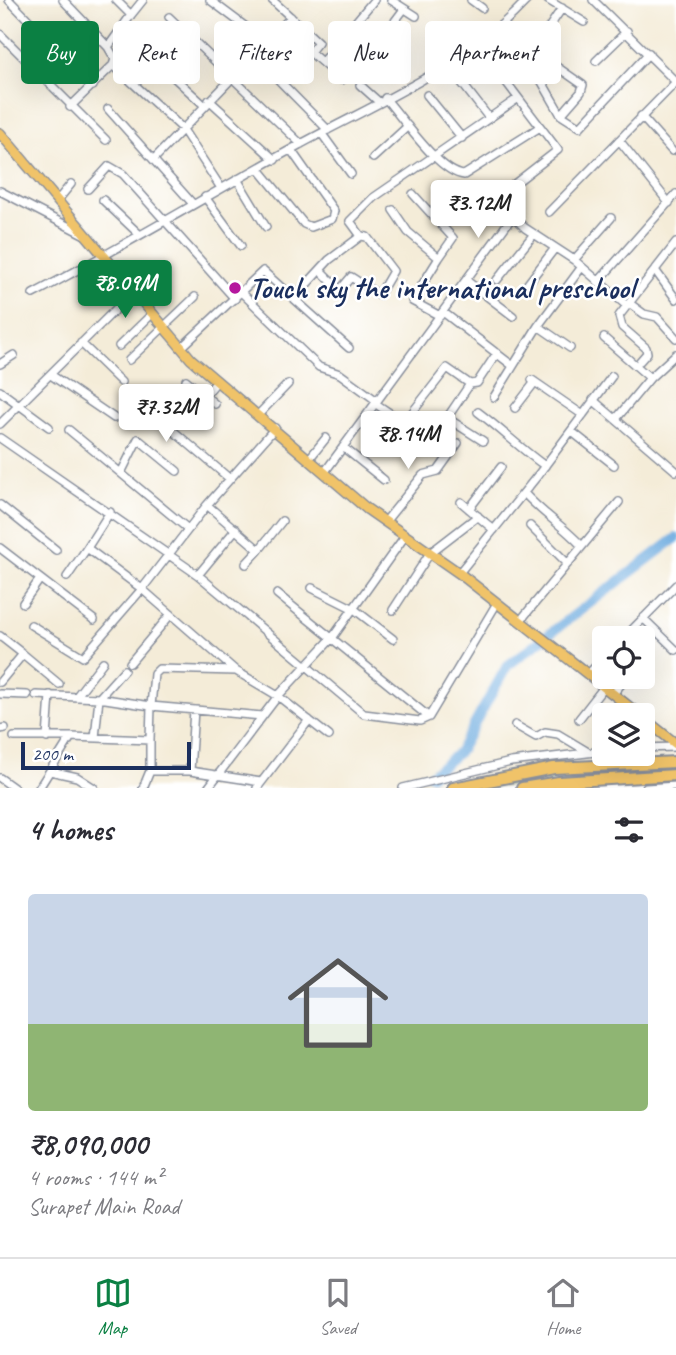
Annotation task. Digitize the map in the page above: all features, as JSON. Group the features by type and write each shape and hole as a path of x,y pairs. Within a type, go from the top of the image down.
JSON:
{"highway":[{"path":"458,782 554,768 674,762"},
{"path":"522,788 572,781 676,775"}],"main road":[{"path":"0,133 181,348 324,473 385,522 459,573 592,677"},
{"path":"607,689 624,703"},
{"path":"655,728 676,746"}],"street":[{"path":"0,6 7,0 93,86"},
{"path":"63,0 113,56"},
{"path":"116,0 131,15"},
{"path":"108,47 143,0"},
{"path":"211,0 236,21"},
{"path":"272,0 318,42 310,52 328,67"},
{"path":"281,8 287,0"},
{"path":"322,62 374,0"},
{"path":"391,0 416,16"},
{"path":"548,0 584,22"},
{"path":"549,212 676,82 593,0"},
{"path":"602,6 610,0"},
{"path":"508,21 523,1"},
{"path":"553,21 562,8"},
{"path":"395,21 404,9"},
{"path":"169,17 214,59"},
{"path":"288,21 292,17"},
{"path":"596,61 627,32"},
{"path":"0,34 70,107 106,140"},
{"path":"541,84 561,115 580,127 649,53"},
{"path":"70,107 113,65"},
{"path":"561,70 583,85 581,92 561,115"},
{"path":"33,293 103,257 237,179 425,77"},
{"path":"134,84 182,128 221,188"},
{"path":"185,84 275,160"},
{"path":"155,158 225,84"},
{"path":"240,84 302,144"},
{"path":"281,84 325,132 351,174"},
{"path":"463,84 489,118"},
{"path":"506,84 558,150 495,199 534,234 574,260 628,305 644,314 657,317 676,338"},
{"path":"360,85 382,100 450,171 464,175 540,127"},
{"path":"428,95 462,138"},
{"path":"320,270 340,290 351,277 379,295 393,271 368,237 361,236 350,221 373,198 517,99"},
{"path":"108,109 155,158 193,204"},
{"path":"641,116 673,150"},
{"path":"373,158 408,126"},
{"path":"618,140 669,203"},
{"path":"258,168 304,224 311,227 332,219 334,211 291,150"},
{"path":"88,190 104,169 113,166 129,179 235,299"},
{"path":"237,179 266,227"},
{"path":"57,201 71,184"},
{"path":"0,191 85,236"},
{"path":"413,194 453,238 412,301 441,314 513,366"},
{"path":"598,282 676,194"},
{"path":"205,197 241,246"},
{"path":"103,200 140,235"},
{"path":"393,210 408,232 439,258"},
{"path":"324,473 513,216"},
{"path":"574,260 611,218"},
{"path":"497,280 534,234"},
{"path":"295,298 320,270 361,236"},
{"path":"640,361 647,354 646,348 620,323 620,316 676,243"},
{"path":"526,286 555,248"},
{"path":"494,397 538,326 581,268"},
{"path":"655,270 676,299"},
{"path":"181,348 263,271 349,348"},
{"path":"467,281 513,316"},
{"path":"0,424 133,292"},
{"path":"242,293 319,368 340,374 421,434"},
{"path":"129,360 195,298"},
{"path":"119,346 152,314"},
{"path":"538,326 570,348"},
{"path":"604,338 650,378"},
{"path":"81,343 121,382"},
{"path":"404,423 447,368 470,384 477,383 497,353"},
{"path":"616,419 650,378 676,354"},
{"path":"0,364 14,355"},
{"path":"51,375 114,418"},
{"path":"459,573 545,466 612,376"},
{"path":"186,380 215,404"},
{"path":"205,396 217,381"},
{"path":"515,408 533,381 583,415"},
{"path":"258,415 288,384"},
{"path":"470,384 447,418 483,441"},
{"path":"0,391 49,427"},
{"path":"593,400 676,471"},
{"path":"478,412 515,445 545,466"},
{"path":"164,423 230,479"},
{"path":"361,424 401,453"},
{"path":"31,625 83,657 142,589 207,505 275,428"},
{"path":"69,430 122,471 188,529"},
{"path":"572,431 614,465"},
{"path":"0,438 198,575 364,714 420,721 429,717 497,603"},
{"path":"309,459 326,438"},
{"path":"122,471 138,439 177,471"},
{"path":"385,522 423,475 439,471 458,443"},
{"path":"343,447 384,480"},
{"path":"469,509 502,467"},
{"path":"524,493 547,517 557,519 581,545"},
{"path":"461,502 494,530"},
{"path":"520,621 619,502"},
{"path":"0,505 56,550"},
{"path":"207,505 259,550"},
{"path":"67,577 110,512"},
{"path":"393,610 430,553 478,516"},
{"path":"246,564 282,521"},
{"path":"530,526 567,564"},
{"path":"198,575 236,529"},
{"path":"208,788 278,696 333,637 405,536"},
{"path":"0,548 94,620"},
{"path":"87,548 142,589 236,671 278,696 329,736"},
{"path":"23,603 40,579"},
{"path":"635,626 676,586"},
{"path":"312,588 354,609 393,639"},
{"path":"278,594 429,717"},
{"path":"94,738 99,698 172,614"},
{"path":"643,618 676,650"},
{"path":"0,636 60,684"},
{"path":"0,682 23,654"},
{"path":"76,697 103,662"},
{"path":"143,788 150,771 154,674 159,669 236,671"},
{"path":"588,674 592,670"},
{"path":"579,719 602,689"},
{"path":"613,694 617,689"},
{"path":"0,695 99,698 151,706 262,716"},
{"path":"47,738 50,695"},
{"path":"190,771 194,710"},
{"path":"150,771 190,771 259,785 309,720"},
{"path":"515,725 536,737 545,732 558,734 589,753"},
{"path":"14,737 150,740"},
{"path":"39,788 71,737"},
{"path":"655,747 676,746"},
{"path":"403,788 458,782 511,762 592,753"},
{"path":"50,771 77,777 94,788"},
{"path":"0,778 15,788"},
{"path":"646,788 676,786"}],"green space":[{"path":"676,764 676,772 460,788 550,772"}],"waterway":[{"path":"431,775 459,752 507,666 676,538"}],"place":[{"name":"Touch sky the international preschool","path":"235,288"}]}
